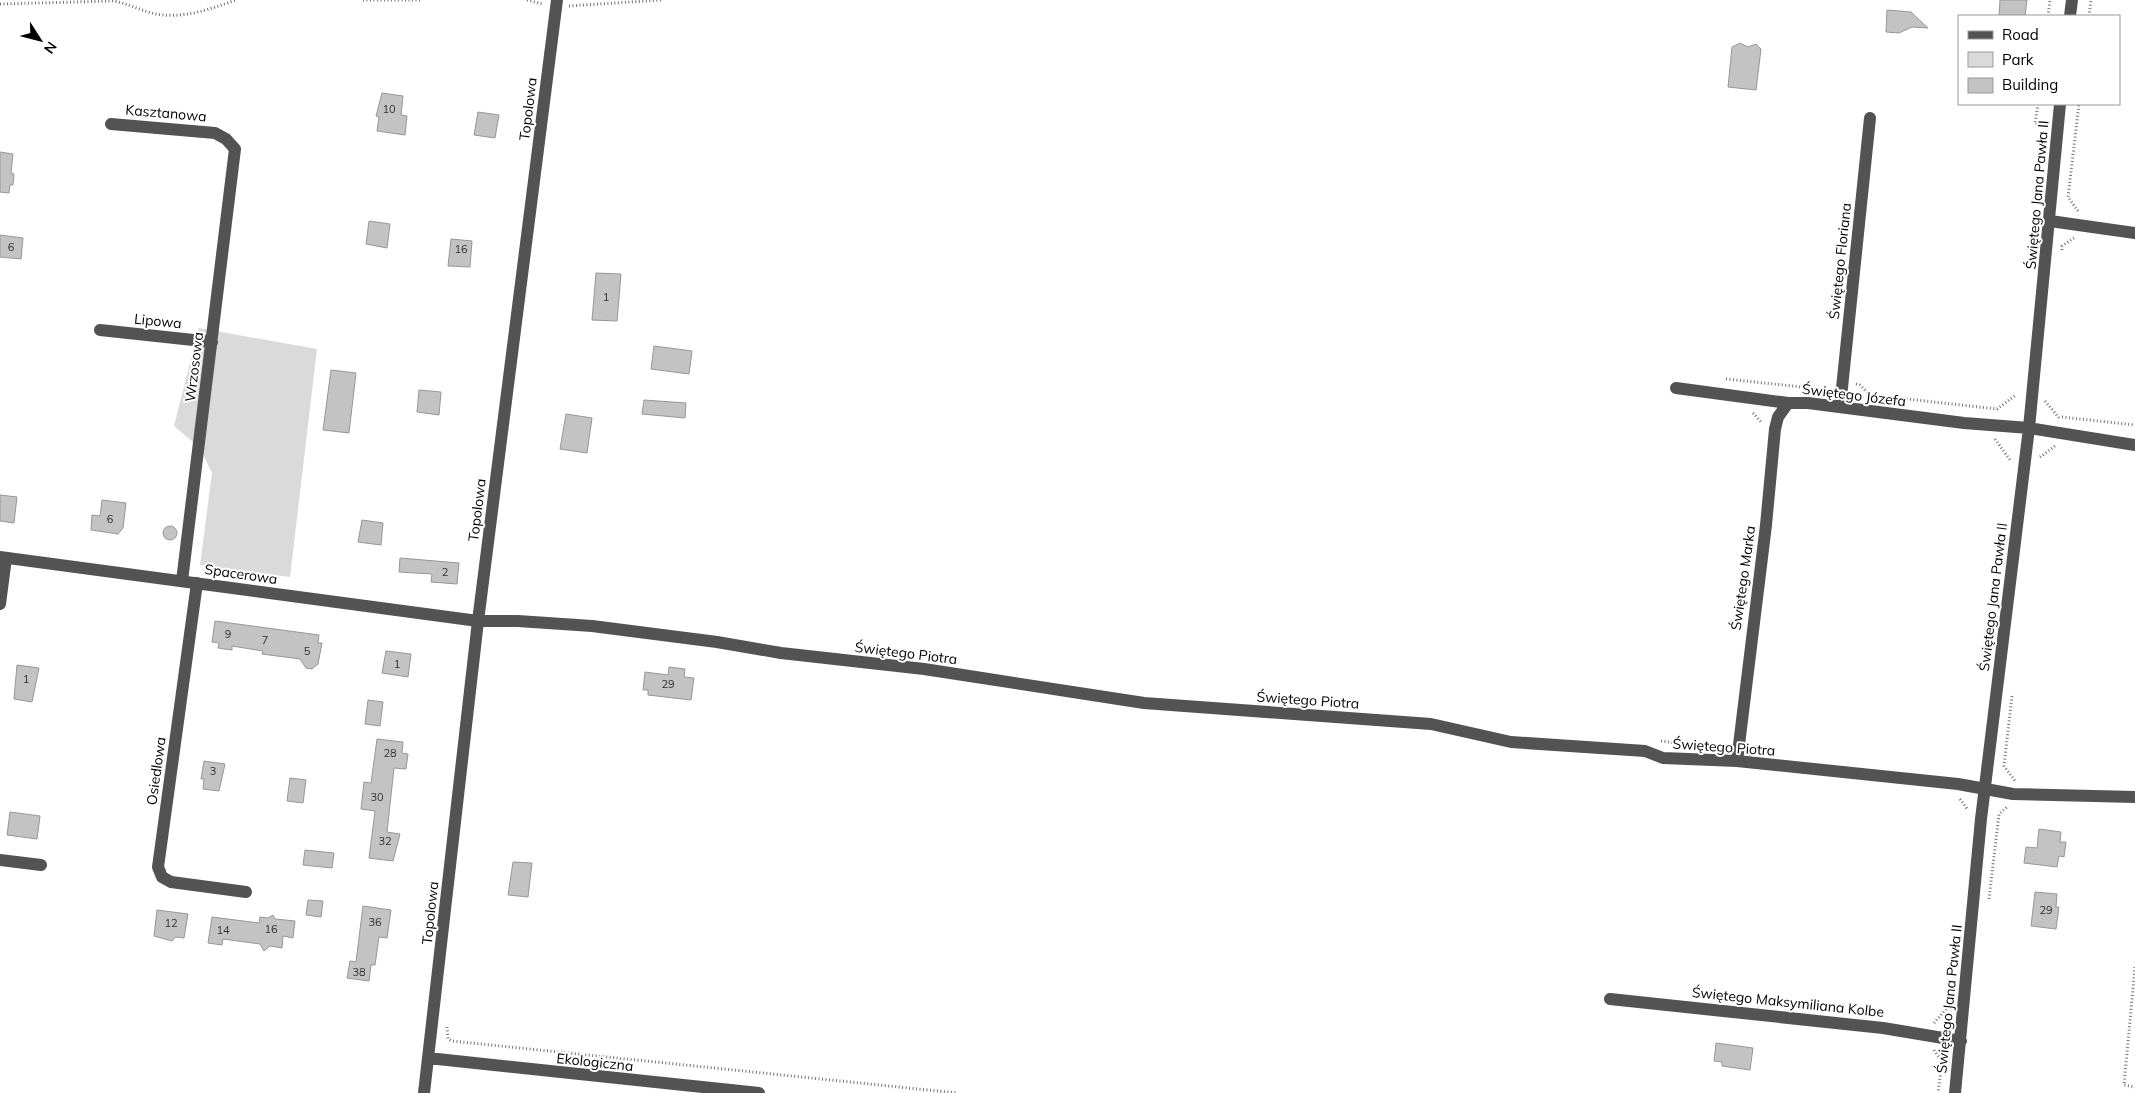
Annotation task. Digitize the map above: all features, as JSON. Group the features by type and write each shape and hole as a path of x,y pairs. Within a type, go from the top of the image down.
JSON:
{"street":[{"path":"2070,15 2072,0"},
{"name":"Topolowa","path":"424,1093 478,622 557,3"},
{"name":"Świętego Jana Pawła II","path":"1955,1093 1981,820 2029,428 2060,105"},
{"name":"Świętego Floriana","path":"1840,407 1870,118"},
{"name":"Kasztanowa","path":"111,124 215,133 231,144 236,156"},
{"name":"Wrzosowa","path":"182,581 236,156"},
{"path":"2050,221 2135,233"},
{"name":"Lipowa","path":"100,330 212,342"},
{"name":"Świętego Józefa","path":"1676,388 1964,423 2029,428 2135,445"},
{"name":"Świętego Marka","path":"1737,761 1766,526 1775,428 1778,417 1788,403"},
{"path":"0,604 3,558"},
{"name":"Spacerowa","path":"3,558 478,622"},
{"name":"Osiedlowa","path":"198,583 158,867 162,876 171,882 246,892"},
{"name":"Świętego Piotra","path":"478,622 518,621 592,626 724,643 781,653 924,669 1144,703 1431,724 1511,742 1645,751 1663,758 1737,761 1986,789 2013,794 2135,797"},
{"path":"0,860 41,865"},
{"name":"Świętego Maksymiliana Kolbe","path":"1610,999 1883,1028 1961,1041"},
{"name":"Ekologiczna","path":"428,1058 759,1093"}],"path":[{"path":"0,4 112,1 130,4 144,11 171,16 211,9 236,0"},
{"path":"363,0 422,0"},
{"path":"541,13 543,0"},
{"path":"557,3 661,0"},
{"path":"2048,15 2050,0"},
{"path":"2089,15 2091,0"},
{"path":"2038,105 2035,124 2045,125 2044,134"},
{"path":"2062,252 2062,246 2077,235 2079,213 2068,197 2079,105"},
{"path":"1720,378 1805,388"},
{"path":"1843,382 1860,385 1868,395 1878,396"},
{"path":"1887,397 1997,409 2016,397 2017,393"},
{"path":"2046,396 2045,400 2062,421 2062,434"},
{"path":"1745,411 1752,412 1765,426 1775,428"},
{"path":"2059,417 2135,425"},
{"path":"1992,439 1996,440 2010,460 2024,462 2038,463 2039,458 2055,446"},
{"path":"1989,900 1999,814 2013,801 2015,778 2004,766 2013,691"},
{"path":"2135,967 2124,1085 2135,1087"},
{"path":"452,1041 957,1093"}],"green space":[{"path":"199,328 317,349 290,577 200,565 212,473 200,448 174,426"}],"building":[{"path":"2000,0 2027,0 2025,15 1999,15"},
{"path":"1887,10 1911,12 1928,28 1912,27 1899,33 1886,32"},
{"path":"1740,43 1748,47 1756,44 1761,49 1756,90 1728,87 1732,47"},
{"path":"382,93 403,96 401,115 407,116 405,135 377,131 379,117 376,116"},
{"path":"478,112 499,115 495,138 474,135"},
{"path":"0,152 13,154 11,173 14,174 13,185 10,185 9,193 0,192"},
{"path":"369,221 390,224 387,248 366,244"},
{"path":"0,235 23,238 21,259 0,257"},
{"path":"451,239 472,241 470,267 448,266"},
{"path":"596,273 621,274 617,321 592,320"},
{"path":"654,346 692,351 689,374 651,369"},
{"path":"331,370 356,373 349,433 323,430"},
{"path":"419,390 441,392 439,415 417,412"},
{"path":"644,400 686,403 685,418 642,414"},
{"path":"566,414 592,418 587,453 560,449"},
{"path":"0,495 17,497 14,523 0,521"},
{"path":"102,500 126,503 123,528 118,534 91,530 92,515 100,516"},
{"path":"362,520 383,523 381,545 358,542"},
{"path":"170,526 175,528 177,533 175,538 170,540 165,538 163,533 165,528"},
{"path":"400,558 459,563 457,584 431,582 432,574 399,572"},
{"path":"215,621 319,635 318,643 322,643 318,664 312,669 306,668 300,659 262,654 263,651 232,646 232,650 218,648 219,643 212,642"},
{"path":"386,651 411,654 408,677 382,673"},
{"path":"17,665 39,668 32,702 14,699"},
{"path":"669,667 685,669 684,677 694,678 691,700 648,695 648,690 643,690 645,672 668,675"},
{"path":"368,700 383,702 380,726 365,724"},
{"path":"377,739 403,742 402,753 408,754 406,769 394,768 387,832 400,834 393,861 369,858 375,811 361,809 364,782 371,783"},
{"path":"204,761 225,764 219,791 203,789 204,779 201,779"},
{"path":"290,778 306,780 303,803 287,801"},
{"path":"10,812 40,816 37,839 7,835"},
{"path":"2039,829 2061,832 2060,842 2066,842 2064,857 2059,856 2057,867 2024,863 2026,847 2037,848"},
{"path":"305,850 334,853 332,868 303,865"},
{"path":"513,862 532,863 528,897 508,895"},
{"path":"2035,892 2057,894 2056,907 2059,907 2056,929 2031,926"},
{"path":"308,900 323,901 321,917 306,915"},
{"path":"363,906 391,910 387,938 379,937 375,965 371,965 369,981 347,978 350,961 356,962"},
{"path":"157,910 188,914 184,938 175,937 172,941 154,936"},
{"path":"273,915 275,919 295,921 293,938 283,936 282,948 270,946 264,951 260,944 223,939 222,945 208,943 212,917 259,923 260,917 268,918"},
{"path":"1716,1043 1753,1048 1750,1070 1722,1066 1722,1062 1714,1061"}]}
